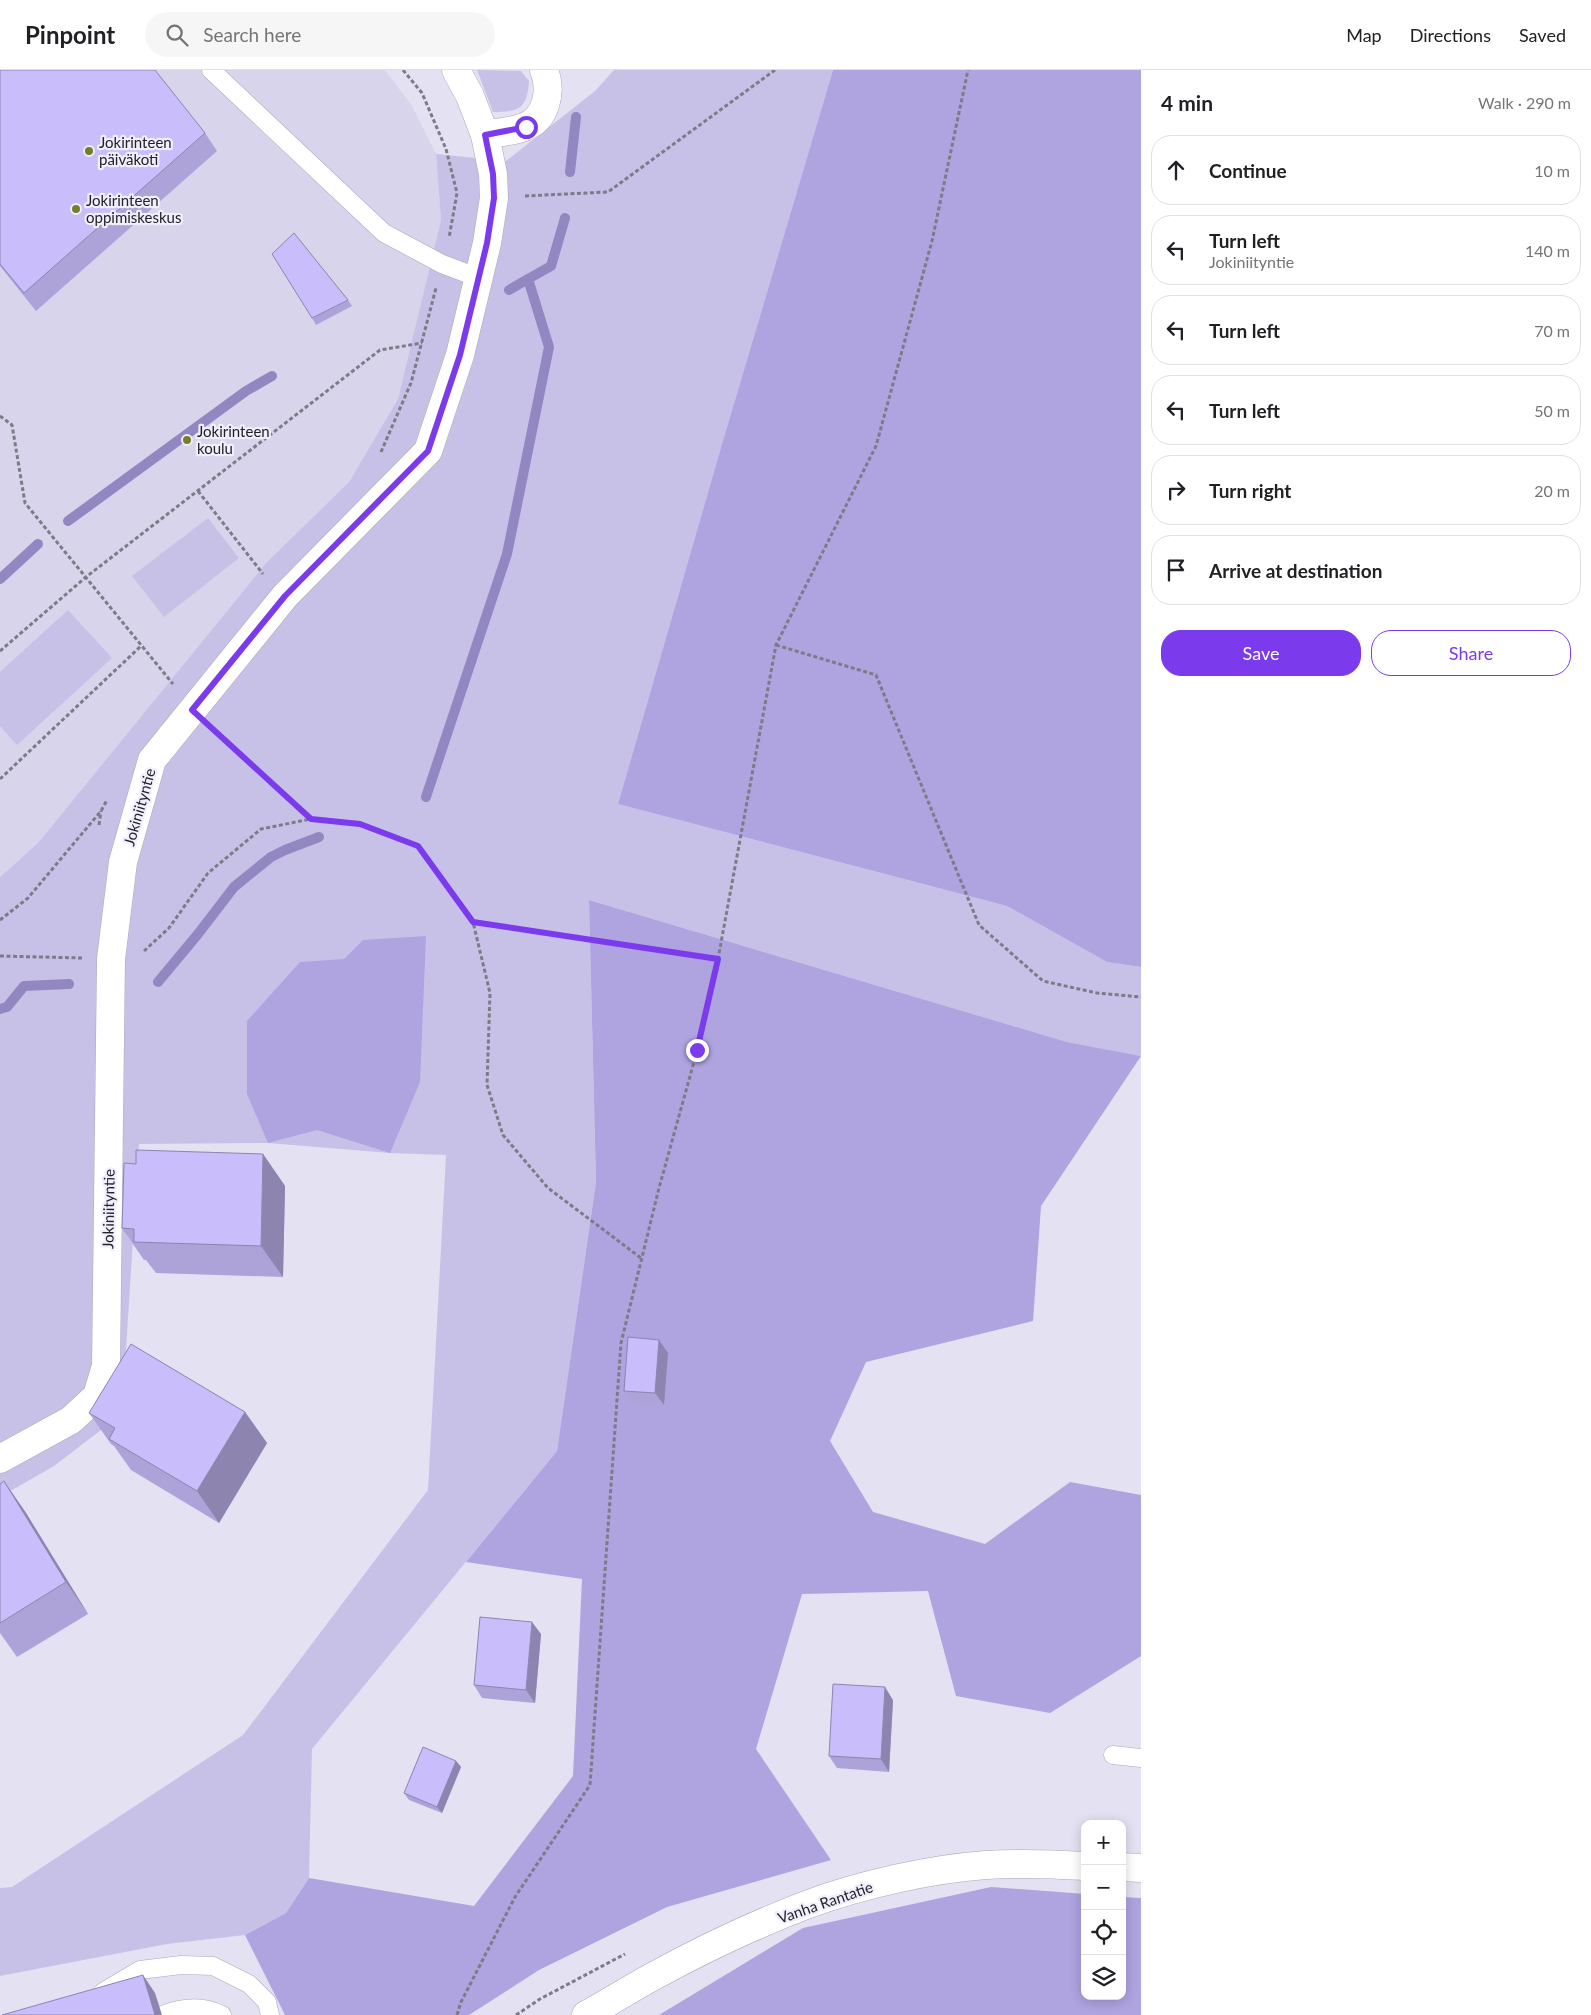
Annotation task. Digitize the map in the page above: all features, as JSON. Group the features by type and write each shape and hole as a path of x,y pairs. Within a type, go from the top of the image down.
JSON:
{"street":[{"name":"Jokiniityntie","path":"0,1459 71,1420 97,1396 106,1366 111,959 123,862 152,760 285,596 428,451 460,355 487,243 494,198 493,174 485,135 470,96 456,70"},
{"path":"485,135 526,127 542,114 547,99 548,80 544,70"},
{"name":"Vanha Rantatie","path":"586,2015 652,1977 754,1928 807,1905 861,1888 926,1873 985,1865 1038,1863 1081,1866"},
{"path":"1126,1867 1141,1868"}],"lane":[{"path":"211,70 384,234 442,264 479,278"},
{"path":"1113,1755 1141,1758"},
{"path":"94,1997 140,1970 181,1965 214,1966 249,1984 267,2002 270,2015"},
{"path":"165,2014 182,2008 199,2008 222,2015"}],"path":[{"path":"403,70 422,94 446,150 457,193 494,198 608,192 775,70"},
{"path":"457,2015 461,2002 515,1897 590,1785 621,1343 659,1188 697,1050 718,959 776,645 876,446 932,241 968,70"},
{"path":"0,651 86,577 380,350 422,343"},
{"path":"0,416 12,425 25,503 173,685"},
{"path":"198,491 263,574"},
{"path":"776,645 876,675 979,925 1043,981 1097,993 1141,997"},
{"path":"0,779 141,646"},
{"path":"192,710 311,819"},
{"path":"0,956 111,959 144,951 168,928 208,873 261,829 311,819 360,824 418,846 473,922 490,993 487,1085 503,1134 548,1188 642,1258"},
{"path":"473,922 718,959"}],"shaded area":[{"name":"Jokirinteen koulu","path":"0,70 385,70 412,106 436,154 441,220 398,399 349,482 267,562 38,843 0,877"},
{"path":"477,70 521,71 529,81 524,103 515,110 493,112"},
{"path":"614,70 833,70 618,804 1007,906 1107,962 1141,967 1141,1056 1067,1042 589,900 596,1182 557,1451 312,1749 309,1878 286,1913 245,1935 167,1944 0,1976 0,1888 12,1887 243,1735 428,1490 446,1155 390,1153 268,1143 139,1144 122,1414 54,1466 0,1497 0,877 38,843 267,562 349,482 398,399 441,220 436,154 506,161 595,91"},
{"path":"833,70 1141,70 1141,967 1107,962 1007,906 618,804"},
{"path":"208,518 239,558 164,617 132,576"},
{"path":"68,610 112,658 17,745 0,726 0,672"},
{"path":"589,900 1067,1042 1141,1056 1041,1206 1033,1321 866,1362 830,1441 873,1512 985,1544 1070,1482 1141,1495 1141,1656 1050,1713 956,1696 928,1591 802,1594 756,1749 831,1860 667,1907 539,1970 469,2015 285,2015 245,1935 286,1913 309,1878 474,1906 573,1776 582,1579 466,1562 557,1451 596,1182"},
{"path":"426,936 420,1082 390,1153 317,1130 268,1143 247,1094 247,1021 300,962 344,959 363,940"},
{"path":"991,1887 1081,1894 1081,2000 1126,2000 1126,1897 1141,1898 1141,2015 659,2015 803,1928"}],"building":[{"name":"Jokirinteen oppimiskeskus","path":"0,70 155,70 205,133 24,293 0,264"},
{"path":"294,233 348,300 312,318 272,254"},
{"path":"136,1150 263,1154 261,1246 134,1242 134,1229 122,1228 124,1163 136,1164"},
{"path":"628,1337 659,1340 655,1393 624,1391"},
{"path":"131,1344 245,1412 197,1491 109,1439 115,1428 89,1413"},
{"path":"4,1481 66,1582 0,1623 0,1484"},
{"path":"480,1617 532,1622 526,1690 474,1685"},
{"path":"833,1684 885,1687 881,1759 829,1756"},
{"path":"423,1747 456,1761 437,1807 404,1793"},
{"path":"143,1975 155,2015 2,2015"}],"waterway":[{"path":"570,172 576,117"},
{"path":"426,797 507,554 549,347 528,279 551,266 565,218"},
{"path":"509,290 528,279"},
{"path":"68,521 246,391 272,376"},
{"path":"0,579 38,544"},
{"path":"158,982 234,887 271,857 319,837"},
{"path":"0,1009 7,1007 24,986 69,984"}],"place":[{"name":"Jokirinteen päiväkoti","path":"89,151"},
{"name":"Jokirinteen oppimiskeskus","path":"76,209"},
{"name":"Jokirinteen koulu","path":"187,440"}],"route":[{"path":"526,127 485,135 493,174 494,198 487,243 460,355 428,451 285,596 192,710 311,819 360,824 418,846 473,922 718,959 697,1050"}]}
